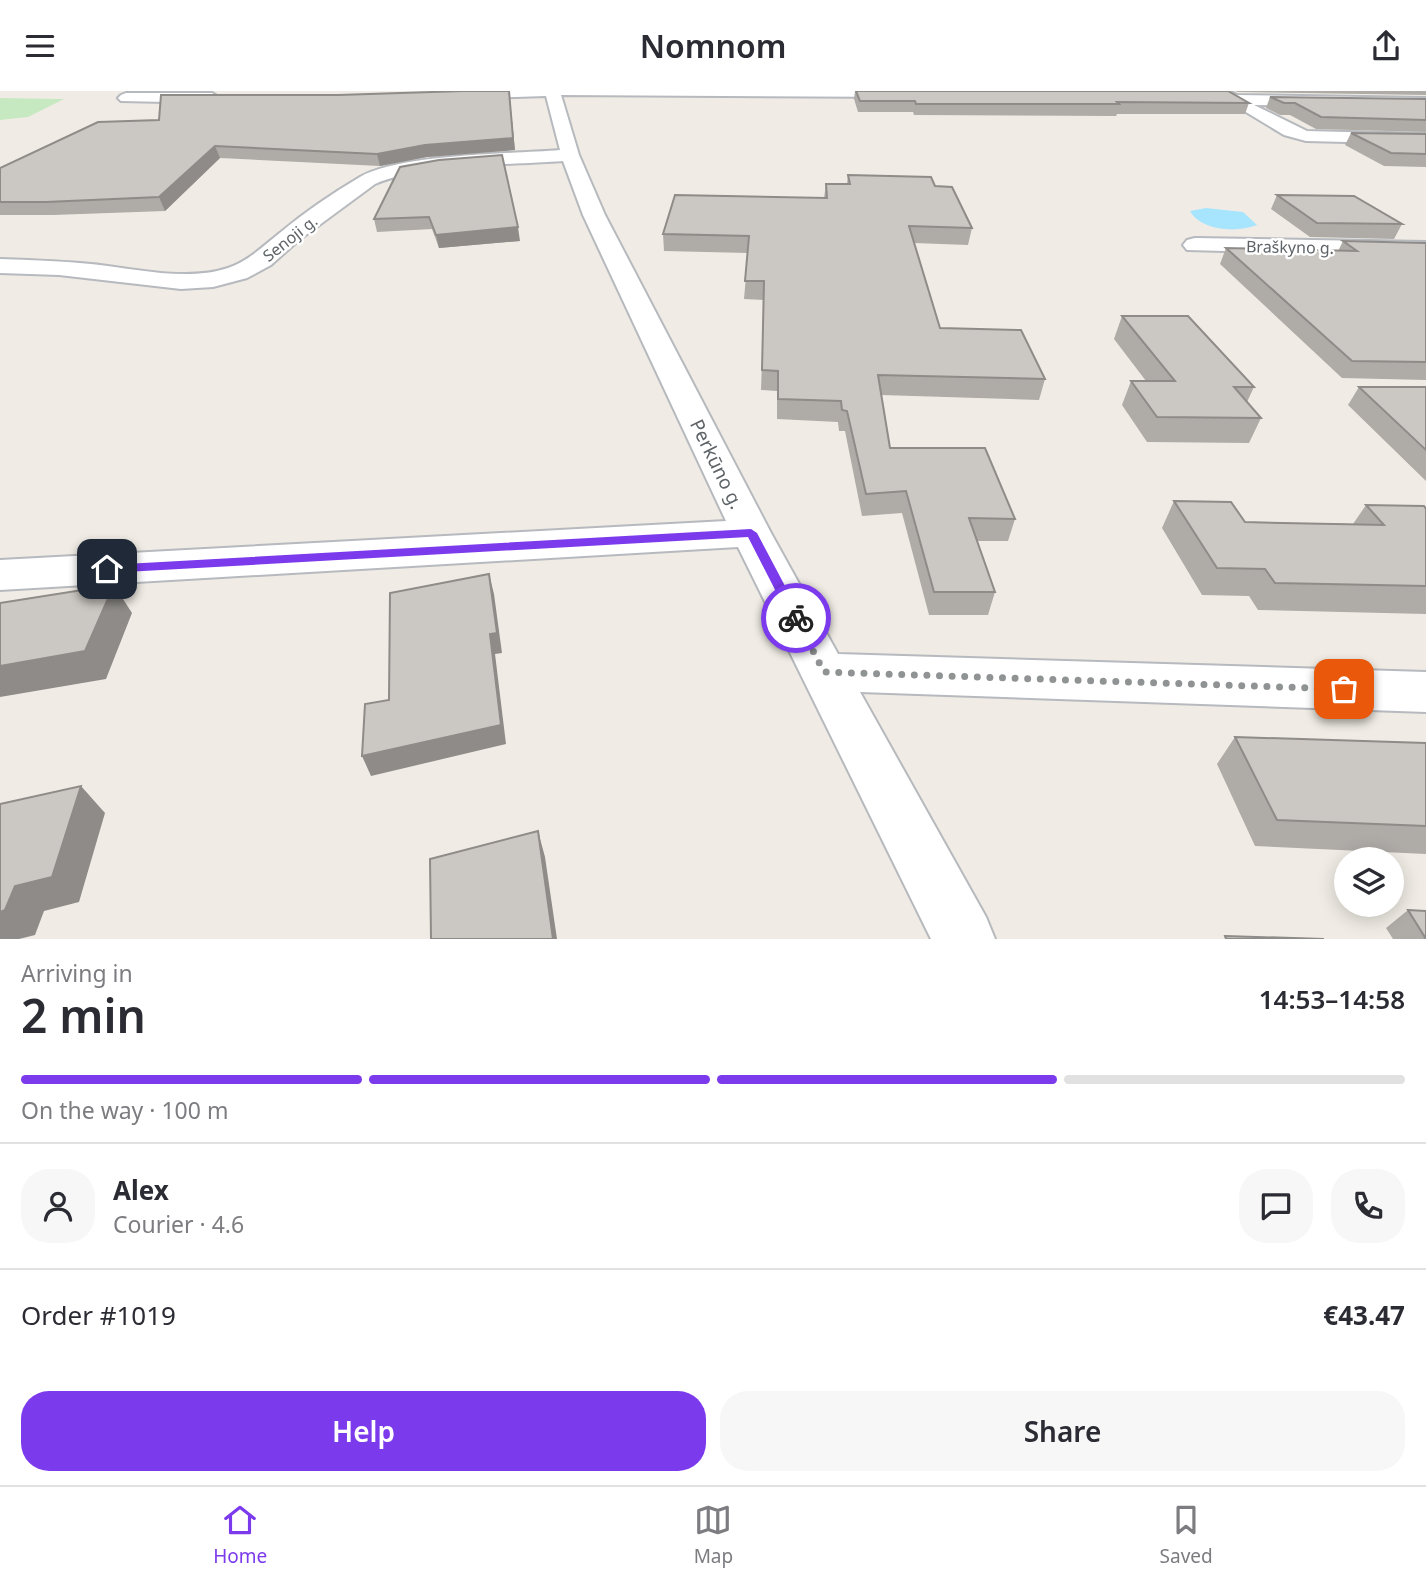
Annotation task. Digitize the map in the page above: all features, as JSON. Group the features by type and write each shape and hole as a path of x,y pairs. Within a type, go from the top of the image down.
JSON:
{"street":[{"path":"447,95 552,91 927,93"},
{"name":"Perkūno g.","path":"552,91 570,155 594,215 751,533 964,939"},
{"path":"1218,91 1290,131 1306,136 1426,139"},
{"path":"126,97 234,98"},
{"path":"1234,100 1426,103"},
{"name":"Senoji g.","path":"0,266 59,268 181,281 213,279 238,273 262,260 291,235 368,180 384,173 404,168 570,155"},
{"name":"Braškyno g.","path":"1195,245 1426,249"},
{"path":"0,575 751,533"},
{"path":"824,672 1426,692"}],"green space":[{"path":"0,98 64,99 28,117 0,120"}],"water":[{"path":"1206,208 1243,212 1257,225 1240,229 1220,229 1202,223 1190,211"}],"building":[{"path":"509,91 513,138 425,145 377,154 215,146 159,197 0,202 0,168 98,122 159,120 161,95 338,95"},
{"path":"856,91 1228,91 1249,103 916,104 915,101 860,101"},
{"path":"1270,97 1426,99 1426,120 1321,117 1295,103 1284,103"},
{"path":"1351,133 1426,134 1426,154 1391,153"},
{"path":"502,155 518,227 436,235 429,217 374,219 400,167 439,160"},
{"path":"848,175 931,177 935,186 952,187 972,228 909,226 940,328 1021,330 1045,379 878,375 890,448 985,448 1015,519 969,518 995,592 934,592 906,491 866,494 847,411 842,410 841,401 778,399 778,371 762,370 764,281 745,281 749,236 663,234 675,195 827,198 826,184 850,184"},
{"path":"1277,195 1354,196 1402,224 1317,223"},
{"path":"1343,241 1426,243 1426,362 1352,361 1226,248 1357,251"},
{"path":"1122,316 1188,316 1254,387 1234,387 1261,418 1157,417 1131,381 1175,381"},
{"path":"1359,387 1426,387 1426,450"},
{"path":"1174,501 1231,502 1245,522 1282,523 1384,525 1366,505 1424,506 1426,586 1275,583 1265,569 1217,568"},
{"path":"489,574 497,633 490,634 501,725 362,756 365,704 389,700 390,593"},
{"path":"114,585 85,651 0,666 0,603"},
{"path":"1235,737 1426,743 1426,826 1277,820"},
{"path":"81,786 52,877 15,886 5,910 0,912 0,804"},
{"path":"538,831 553,939 431,939 430,859"},
{"path":"1408,910 1426,911 1426,939"},
{"path":"1225,936 1324,939 1226,939"}],"way so far":[{"path":"796,618 824,672 1344,689"}],"route":[{"path":"107,569 751,533 796,618"}]}
